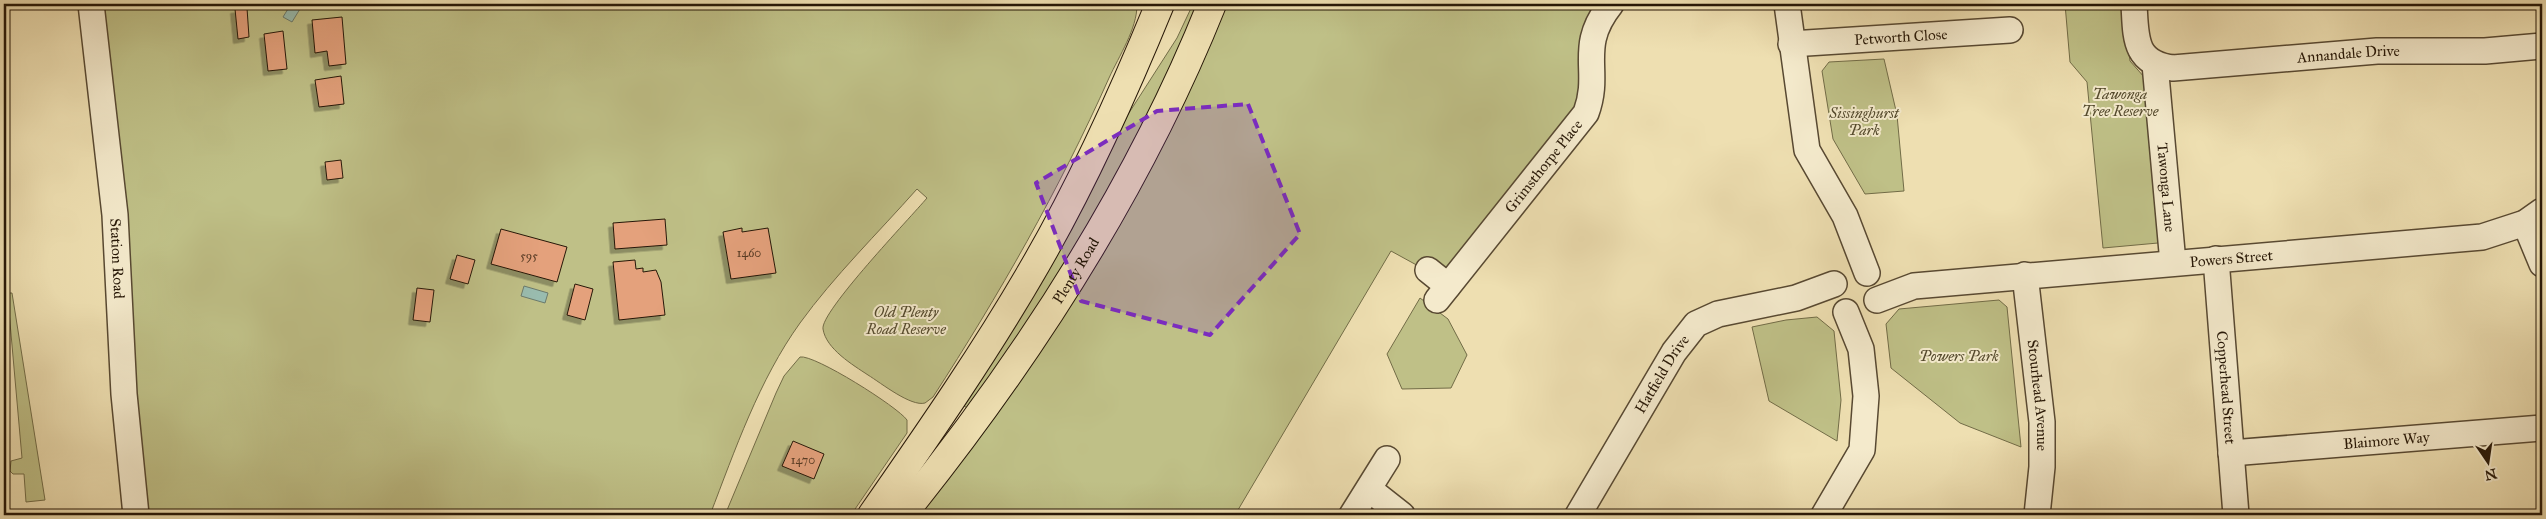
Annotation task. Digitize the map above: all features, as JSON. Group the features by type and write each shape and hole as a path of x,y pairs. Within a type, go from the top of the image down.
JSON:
{"main road":[{"path":"872,515 934,426 1036,263 1096,148 1160,4"},
{"name":"Plenty Road","path":"902,515 940,468 1073,276 1136,165 1180,79 1212,4"}],"street":[{"name":"Station Road","path":"91,4 115,216 124,394 136,515"},
{"name":"Grimsthorpe Place","path":"1428,270 1443,293 1586,113 1590,102 1592,42 1595,28 1611,4"},
{"path":"1787,4 1807,150 1813,164 1838,203 1849,230 1866,396 1862,450 1824,515"},
{"path":"2134,4 2139,48 2164,66"},
{"name":"Petworth Close","path":"1791,44 2010,30"},
{"name":"Annandale Drive","path":"2164,66 2377,51 2485,51 2542,46"},
{"name":"Tawonga Lane","path":"2164,66 2160,111 2173,263"},
{"path":"2534,217 2542,264"},
{"name":"Powers Street","path":"1856,292 2025,275 2457,240 2502,232 2534,217"},
{"name":"Copperhead Street","path":"2216,259 2236,515"},
{"name":"Stourhead Avenue","path":"2025,275 2042,422 2042,467 2037,515"},
{"name":"Hatfield Drive","path":"1578,515 1689,331 1704,319 1718,314 1796,298 1856,292"},
{"name":"Blaimore Way","path":"2231,453 2542,428"},
{"path":"1352,515 1387,459"},
{"path":"1369,488 1402,515"}],"highlighted area":[{"path":"1248,104 1300,234 1210,335 1081,301 1036,183 1157,111"}],"green space":[{"name":"Old Plenty Road Reserve","path":"103,4 1137,5 1134,23 1127,42 1070,161 1005,281 933,397 925,403 919,403 896,394 841,356 829,343 823,329 826,319 850,285 927,198 917,189 827,288 785,345 749,416 710,515 146,515 135,410 129,246"},
{"path":"1193,4 1201,4 1102,208 969,409 964,406 1026,308 1060,249 1127,116 1177,38"},
{"path":"1227,4 1599,4 1581,99 1447,269 1422,268 1391,251 1235,515 920,515 1077,295 1125,215 1169,132"},
{"name":"Tawonga Tree Reserve","path":"2065,4 2123,4 2130,61 2145,78 2160,237 2158,243 2103,248 2087,82 2070,62"},
{"name":"Sissinghurst Park","path":"1884,59 1897,115 1904,191 1865,194 1833,139 1822,71 1829,62"},
{"path":"4,280 8,281 9,293 12,293 45,500 26,502 24,474 13,474 10,471 11,461 22,458 8,300 4,300"},
{"path":"1420,298 1448,319 1467,355 1451,388 1402,389 1387,354"},
{"name":"Powers Park","path":"1999,300 2007,307 2021,447 1960,423 1891,368 1886,324 1899,309"},
{"path":"1817,317 1834,331 1841,400 1837,441 1769,401 1752,327 1786,320"},
{"path":"800,357 808,358 838,372 888,404 907,420 907,433 851,515 725,515 784,376"}],"shaded area":[{"path":"291,4 303,4 292,22 283,17"},
{"path":"524,286 548,293 545,303 521,296"}],"building":[{"path":"247,8 249,37 238,39 235,9"},
{"path":"342,17 346,64 329,66 327,51 315,53 312,20"},
{"path":"283,31 287,69 268,71 264,34"},
{"path":"341,76 344,104 319,107 315,80"},
{"path":"341,160 343,178 327,180 325,162"},
{"path":"665,219 667,245 615,249 613,223"},
{"path":"742,228 742,232 768,228 776,273 731,279 723,232"},
{"path":"501,229 567,247 557,282 491,264"},
{"path":"457,255 475,260 468,284 450,279"},
{"path":"635,260 636,269 643,268 643,272 656,270 661,282 665,315 619,320 613,262"},
{"path":"575,284 593,289 585,320 567,315"},
{"path":"417,288 434,290 430,322 413,320"},
{"path":"793,441 824,454 814,479 782,466"}]}
